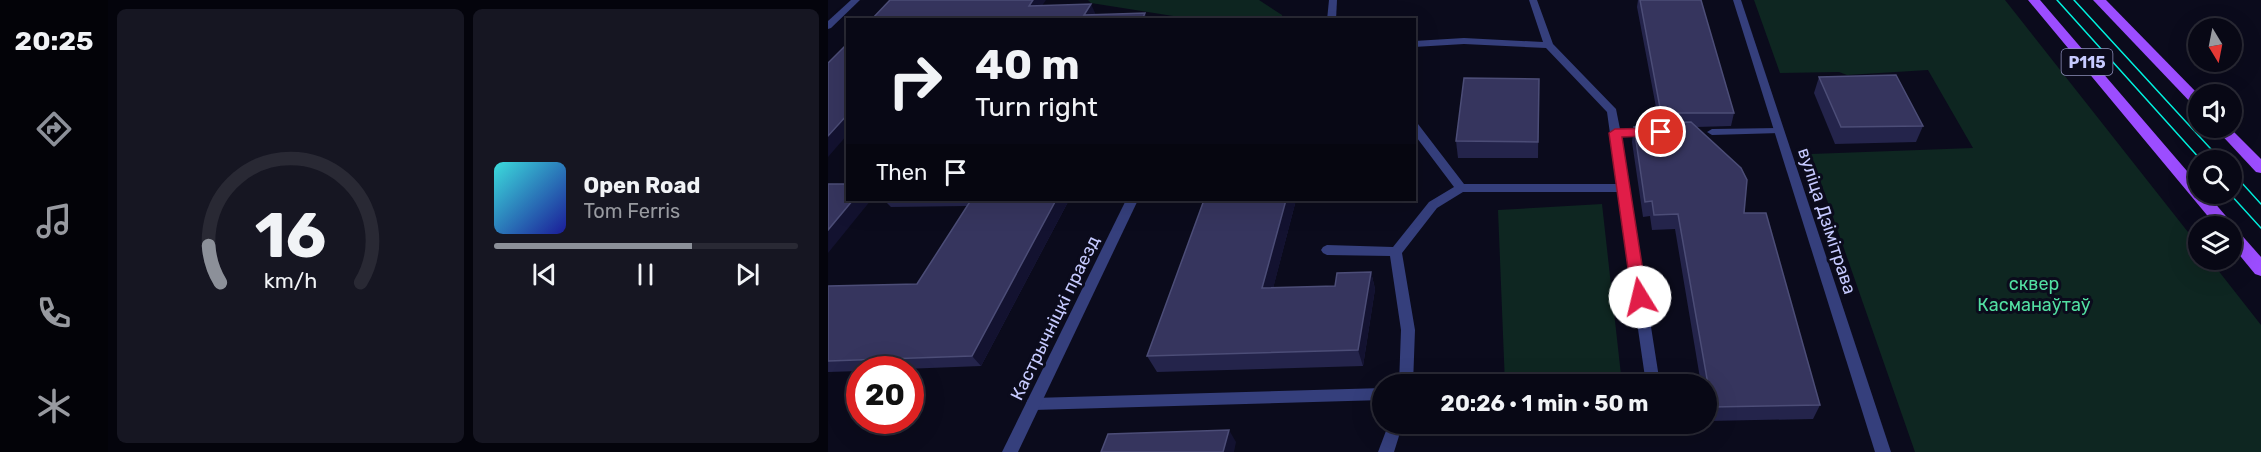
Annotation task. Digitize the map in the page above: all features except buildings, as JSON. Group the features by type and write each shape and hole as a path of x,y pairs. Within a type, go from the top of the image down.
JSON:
{"main road":[{"name":"Р115","path":"2034,0 2217,216"},
{"name":"Р115","path":"2099,0 2188,93"},
{"path":"2232,138 2261,168"},
{"path":"2242,247 2261,269"}],"street":[{"path":"828,26 856,0"},
{"path":"1331,18 1333,0"},
{"path":"1533,0 1549,45 1612,111 1651,374"},
{"name":"вуліца Дзімітрава","path":"1737,0 1882,452"},
{"path":"1416,44 1464,40 1549,45"},
{"path":"1416,129 1461,188"},
{"path":"1712,132 1779,131"},
{"path":"1615,133 1661,132"},
{"path":"1406,374 1408,330 1396,252 1433,205 1461,188 1623,188"},
{"name":"Кастрычніцкі праезд","path":"1010,452 1132,201"},
{"path":"1326,250 1396,252"},
{"path":"1033,404 1372,394"},
{"path":"1386,452 1392,434"}],"green space":[{"path":"1088,0 1259,0 1282,15 1282,18 1186,18 1091,3"},
{"name":"сквер Касманаўтаў","path":"1754,0 2005,0 2188,232 2188,270 2218,270 2261,325 2261,452 1915,452 1811,154 1973,148 1928,70 1847,75 1839,72 1780,73"},
{"path":"1602,204 1621,374 1505,374 1498,210"}],"tram line":[{"path":"2057,0 2192,150"},
{"path":"2074,0 2212,150"},
{"path":"2242,183 2261,204"},
{"path":"2239,204 2261,228"}],"route":[{"path":"1640,297 1615,133 1661,132"}]}
